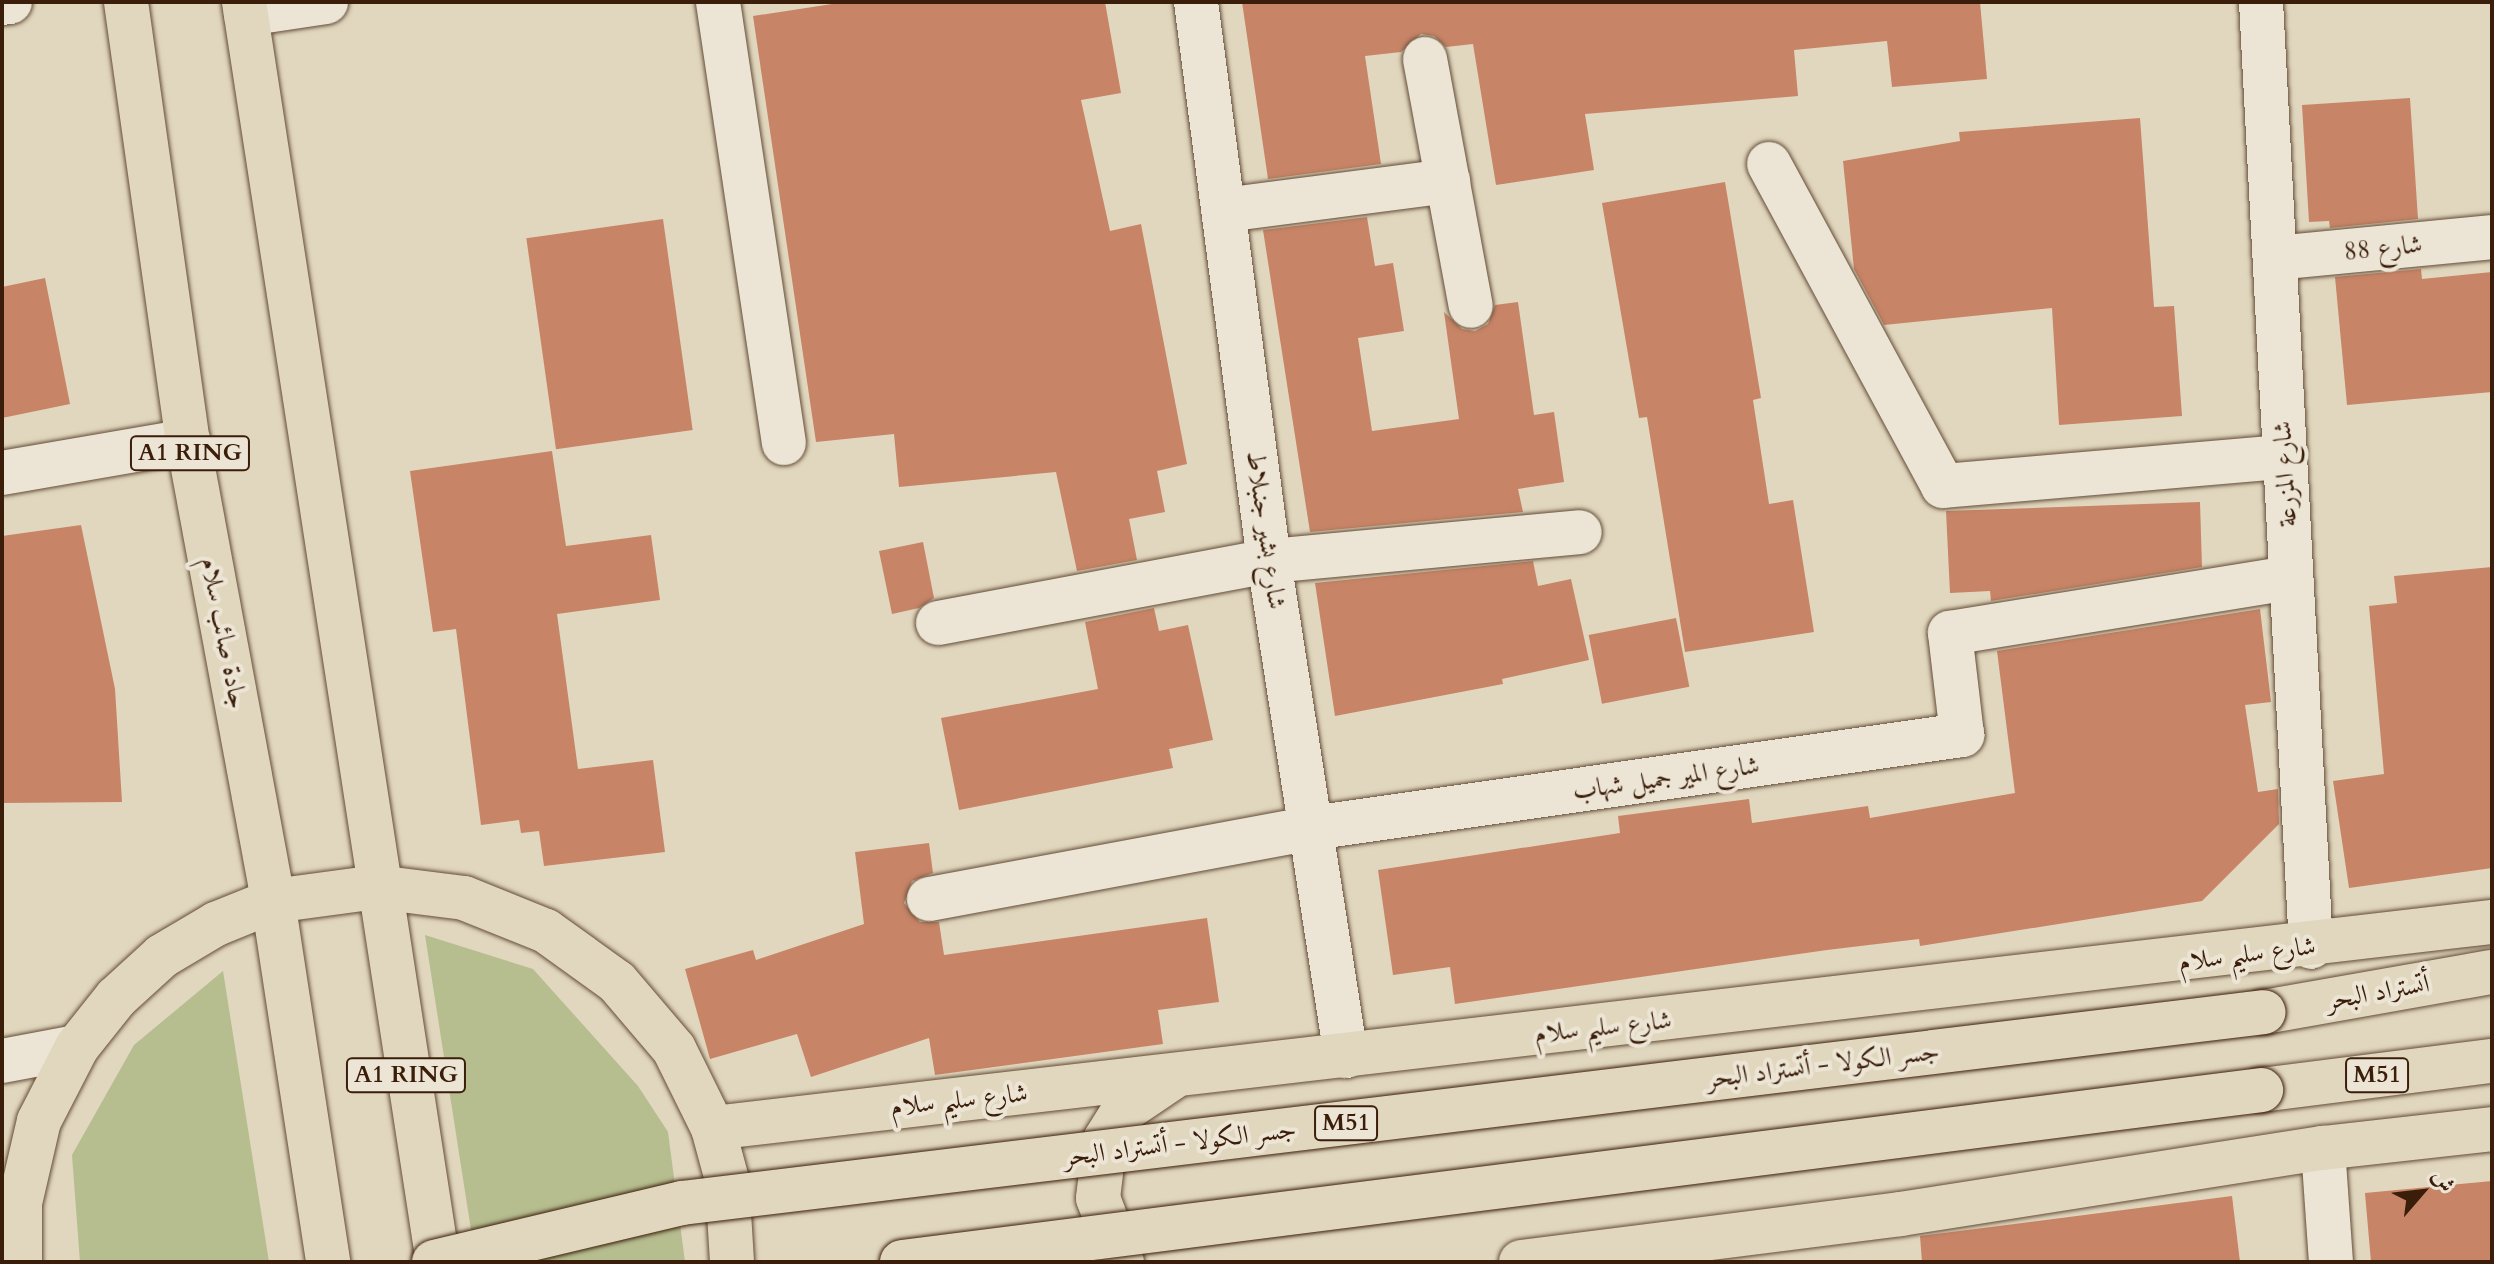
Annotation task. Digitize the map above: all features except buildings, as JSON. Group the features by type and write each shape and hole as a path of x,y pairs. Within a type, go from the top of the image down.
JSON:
{"main road":[{"name":"جادة صائب سلام","path":"126,2 188,441 273,901 328,1262"},
{"name":"A1 RING","path":"245,8 436,1262"},
{"path":"20,1262 20,1203 39,1121 77,1047 116,998 162,956 216,924 273,901 377,887 464,898 546,931 605,973 674,1049 713,1128 727,1180 732,1262"},
{"name":"شارع سليم سلام","path":"713,1128 2311,947 2492,922"},
{"name":"أتستراد البحر","path":"2264,1012 2492,972"},
{"name":"جسر الكولا - أتستراد البحر","path":"436,1262 682,1203 2264,1012"},
{"name":"M51","path":"902,1262 2492,1061"},
{"path":"1122,1262 1098,1198 1105,1140 1123,1111 1178,1075"},
{"path":"1521,1262 1673,1253 2323,1148 2492,1129"}],"street":[{"path":"2,3 10,2"},
{"path":"245,8 326,2"},
{"path":"718,2 784,443"},
{"name":"شارع بشير جنبلاط","path":"1196,2 1269,561 1346,1056"},
{"name":"شارع المزرعة","path":"2261,2 2311,947"},
{"path":"1425,59 1471,306"},
{"path":"1769,164 1943,486 2284,457"},
{"path":"1224,210 1448,181"},
{"name":"شارع 88","path":"2275,258 2492,237"},
{"path":"2,473 188,441"},
{"path":"938,623 1269,561 1580,532"},
{"name":"شارع المير جميل شهاب","path":"929,899 1312,828 1962,735 1950,633 2291,578"},
{"path":"2,1061 77,1047"},
{"path":"2323,1148 2331,1262"}],"green space":[{"path":"425,935 533,969 638,1086 668,1132 685,1262 476,1262"},
{"path":"223,971 269,1262 80,1262 72,1155 134,1045"}]}
